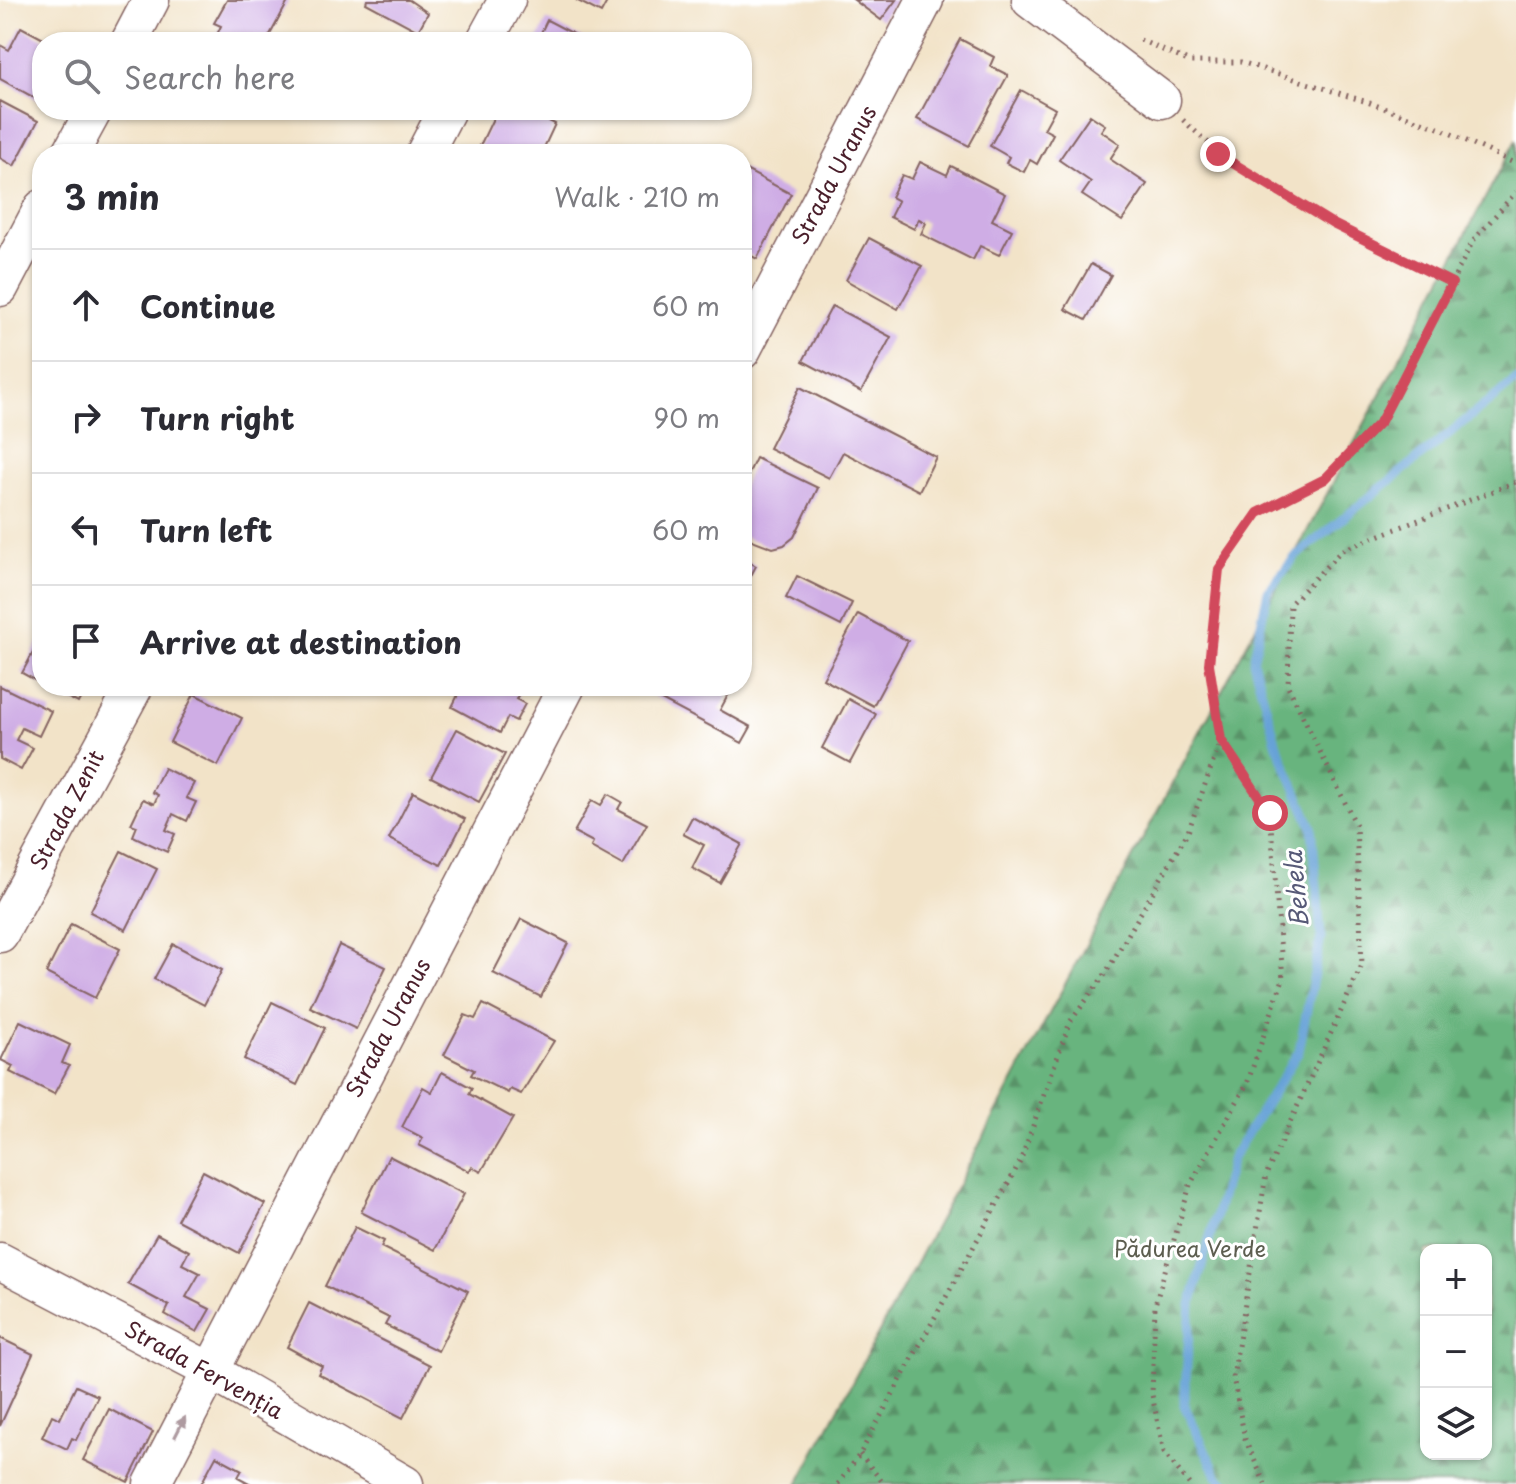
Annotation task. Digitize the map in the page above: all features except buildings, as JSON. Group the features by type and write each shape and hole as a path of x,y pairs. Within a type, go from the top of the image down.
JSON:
{"street":[{"path":"134,32 151,0"},
{"path":"489,32 507,0"},
{"name":"Strada Uranus","path":"752,332 925,0"},
{"path":"1030,0 1162,100"},
{"path":"75,144 89,120"},
{"path":"429,144 442,120"},
{"path":"0,288 32,227"},
{"name":"Strada Zenit","path":"0,934 130,696"},
{"name":"Strada Uranus","path":"152,1484 562,696"},
{"name":"Strada Fervenția","path":"0,1261 209,1370 405,1484"}],"path":[{"path":"1129,35 1190,62 1241,62 1367,102 1441,129 1516,164"},
{"path":"1162,100 1218,154 1333,224 1452,283"},
{"path":"1189,1484 1164,1452 1152,1395 1155,1305 1190,1185 1247,1084 1283,979 1270,813 1221,740 1209,664 1219,569 1258,513 1325,479 1381,421 1473,241 1516,192"},
{"path":"1265,1484 1245,1439 1233,1377 1266,1175 1362,965 1356,825 1288,686 1290,604 1342,550 1516,482"},
{"path":"838,1484 860,1454 1020,1162 1070,1022 1104,976 1188,832 1221,740"},
{"path":"860,1454 884,1484"}],"green space":[{"name":"Pădurea Verde","path":"1516,140 1516,1484 798,1484"}],"waterway":[{"name":"Behela","path":"1227,1484 1218,1477 1184,1405 1191,1305 1232,1158 1299,1051 1321,937 1312,827 1277,745 1253,661 1268,591 1296,556 1516,380"}],"route":[{"path":"1218,154 1333,224 1452,283 1381,421 1325,479 1258,513 1219,569 1209,664 1221,740 1270,813"}]}
